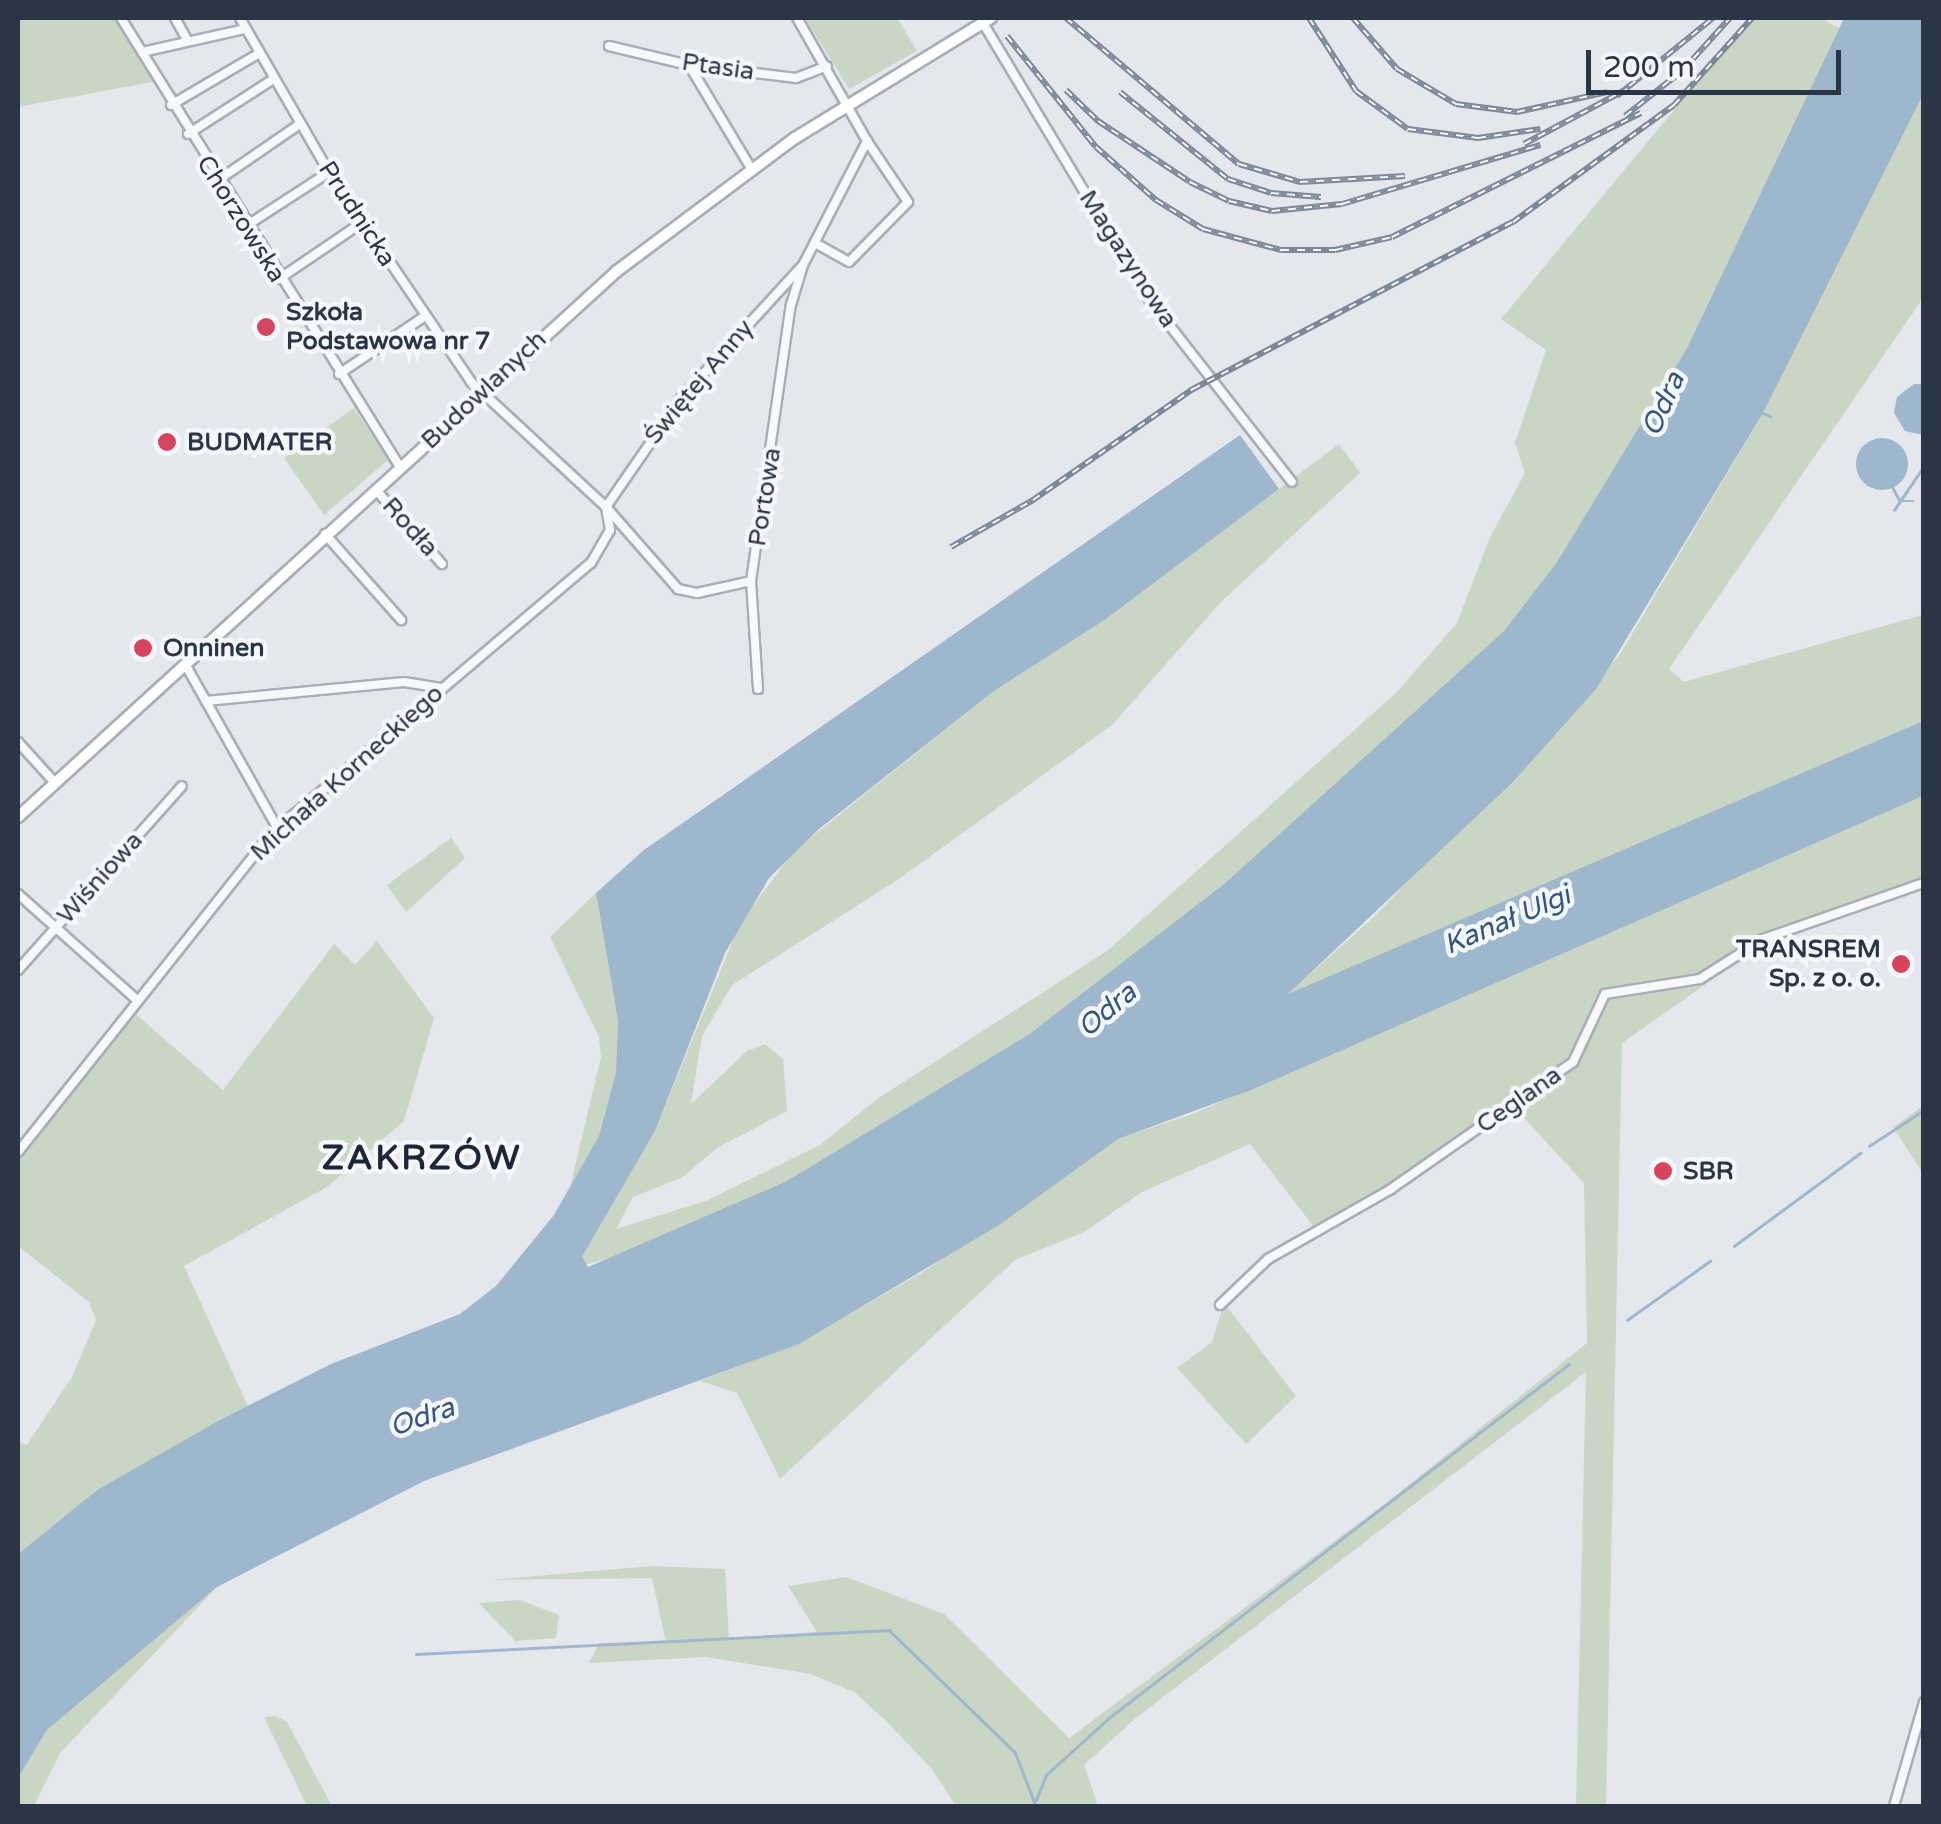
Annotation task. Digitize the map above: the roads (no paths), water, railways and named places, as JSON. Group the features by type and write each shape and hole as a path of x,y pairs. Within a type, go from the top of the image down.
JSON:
{"main road":[{"name":"Budowlanych","path":"18,816 617,271 850,102 987,20"}],"street":[{"name":"Chorzowska","path":"121,18 217,181 400,467"},
{"path":"174,18 188,41"},
{"name":"Prudnicka","path":"240,18 272,80 329,172 481,392 606,507 678,588 697,593 751,581"},
{"path":"798,18 850,102 867,141 908,202 850,262 815,243"},
{"name":"Magazynowa","path":"987,20 1149,299 1292,482"},
{"path":"142,52 245,30"},
{"name":"Ptasia","path":"609,46 689,65 796,78 827,66"},
{"path":"171,106 258,54"},
{"path":"689,65 752,170"},
{"path":"188,134 272,80"},
{"path":"217,181 300,124"},
{"name":"Świętej Anny","path":"792,305 803,265 867,141"},
{"path":"246,226 329,172"},
{"path":"279,279 363,222"},
{"name":"Świętej Anny","path":"606,507 682,397 803,265"},
{"path":"773,296 792,305"},
{"name":"Portowa","path":"758,689 751,581 792,305"},
{"path":"339,374 425,316"},
{"name":"Rodła","path":"376,490 442,564"},
{"name":"Michała Korneckiego","path":"18,1152 278,829 591,564 610,530 606,507"},
{"path":"326,534 401,620"},
{"path":"184,664 278,829"},
{"path":"206,701 404,682 443,688"},
{"path":"18,742 54,783"},
{"name":"Wiśniowa","path":"18,970 182,786"},
{"name":"Ceglana","path":"1220,1305 1268,1259 1391,1189 1574,1062 1605,994 1700,980 1763,940 1924,884"},
{"path":"18,894 137,1000"},
{"path":"1894,1806 1924,1702"}],"water":[{"path":"1844,18 1923,18 1923,95 1763,413 1596,689 1513,782 1288,994 1923,721 1923,796 1251,1090 1118,1139 999,1225 799,1344 424,1481 217,1587 47,1730 18,1778 18,1554 97,1490 218,1421 331,1364 460,1314 496,1286 554,1215 599,1136 616,1072 618,1021 596,893 644,850 1240,435 1279,489 1106,619 994,691 819,829 769,878 725,953 655,1131 582,1257 588,1267 785,1182 1028,1035 1224,884 1504,631 1557,562 1687,348"},
{"path":"1914,384 1923,384 1923,435 1905,431 1894,413 1897,397"},
{"path":"1882,438 1900,446 1908,464 1900,482 1882,490 1864,482 1856,464 1864,446"}],"waterway":[{"path":"1763,413 1770,416"},
{"path":"1894,510 1924,466"},
{"path":"1893,488 1900,501 1913,501"},
{"path":"1869,1146 1924,1110"},
{"path":"1734,1246 1860,1153"},
{"path":"1627,1320 1710,1261"},
{"path":"1036,1800 1046,1775 1110,1717 1569,1364"},
{"path":"416,1654 889,1630 1015,1752 1036,1806"}],"railway":[{"path":"1066,18 1239,164 1300,182 1405,176"},
{"path":"1309,18 1356,91 1408,129 1478,138 1540,129"},
{"path":"1353,18 1397,69 1456,104 1517,112 1607,92"},
{"path":"1617,96 1713,18"},
{"path":"1625,116 1683,70 1730,18"},
{"path":"951,547 1033,500 1193,389 1513,222 1674,105 1752,18"},
{"path":"1007,36 1096,147 1156,200 1203,229 1281,250 1335,250 1392,237 1641,113"},
{"path":"1524,144 1627,89"},
{"path":"1066,90 1098,121 1190,182 1229,201 1272,211 1342,204 1540,145"},
{"path":"1120,92 1228,179 1271,193 1321,197"}],"place":[{"name":"Szkoła Podstawowa nr 7","path":"266,327"},
{"name":"BUDMATER","path":"167,442"},
{"name":"Onninen","path":"143,648"},
{"name":"TRANSREM Sp. z o. o.","path":"1901,964"},
{"name":"SBR","path":"1663,1171"}],"district":[{"name":"ZAKRZÓW","path":"422,1158"}],"water label":[{"name":"Odra","path":"1663,404"},
{"name":"Kanał Ulgi","path":"1507,920"},
{"name":"Odra","path":"1107,1010"},
{"name":"Odra","path":"422,1417"}]}
